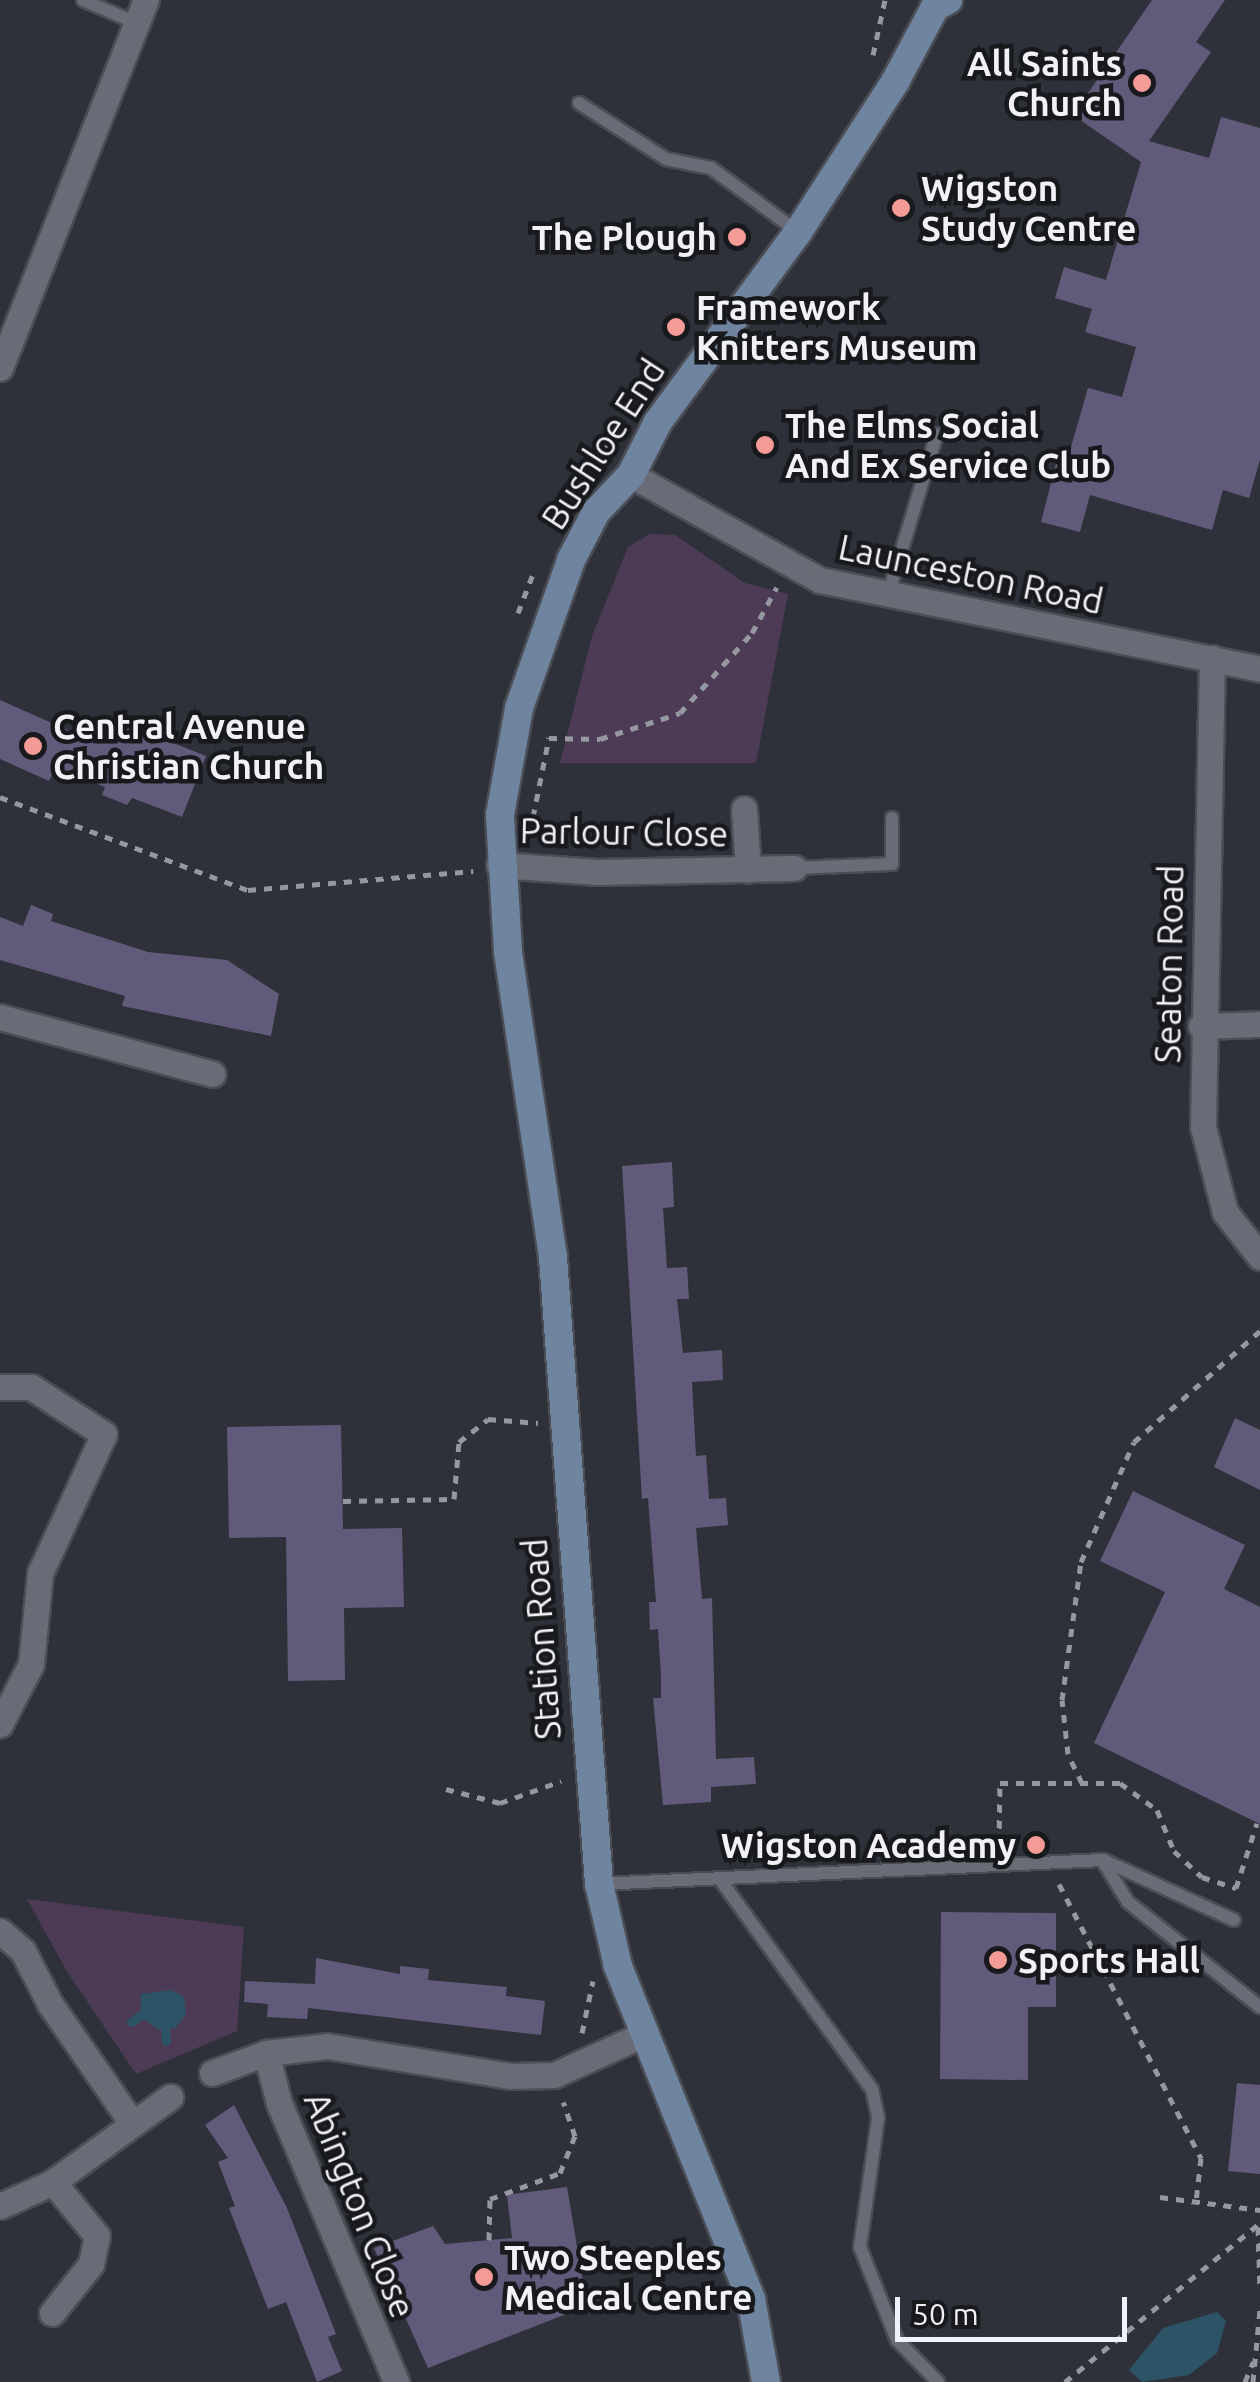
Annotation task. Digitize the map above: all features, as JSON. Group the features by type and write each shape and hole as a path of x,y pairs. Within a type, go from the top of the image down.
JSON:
{"main road":[{"name":"Bushloe End","path":"487,872 520,708 571,560 596,512 630,476 658,422 798,232 942,3"},
{"name":"Station Road","path":"487,872 553,1257 581,1776 599,1884 618,1966 751,2300 766,2382"}],"street":[{"path":"0,368 140,11"},
{"name":"Launceston Road","path":"630,476 788,566 887,597 1260,669"},
{"name":"Seaton Road","path":"1212,658 1201,1026 1203,1128 1225,1212 1260,1257"},
{"name":"Parlour Close","path":"744,809 748,870"},
{"name":"Parlour Close","path":"487,872 794,868"},
{"path":"0,1017 214,1074"},
{"path":"1201,1026 1260,1024"},
{"path":"0,1387 30,1387 104,1434 40,1573 31,1664 0,1724"},
{"path":"0,1931 23,1951 50,2004 130,2120"},
{"name":"Abington Close","path":"212,2073 266,2053 327,2046 510,2076 554,2075 646,2033"},
{"name":"Abington Close","path":"266,2053 279,2103 396,2382"},
{"path":"0,2206 53,2182 130,2120 170,2097"},
{"path":"52,2313 90,2264 97,2236 53,2182"}],"lane":[{"path":"84,0 140,11"},
{"path":"579,103 666,159 711,168 798,232"},
{"path":"887,597 937,434"},
{"path":"794,868 892,864 892,818"},
{"path":"599,1884 1103,1860 1234,1920"},
{"path":"1103,1860 1128,1902 1260,2007"},
{"path":"718,1878 872,2089 878,2118 860,2247 897,2340 938,2382"}],"path":[{"path":"872,60 885,0"},
{"path":"580,490 629,415"},
{"path":"533,817 549,738 600,739 680,712 752,634 788,566"},
{"path":"516,621 536,568"},
{"path":"0,797 248,890 487,872"},
{"path":"1082,1783 1068,1754 1062,1700 1081,1562 1134,1442 1260,1331"},
{"path":"544,1410 547,1436"},
{"path":"343,1501 454,1499 459,1442 488,1418 546,1423"},
{"path":"446,1788 500,1803 581,1776"},
{"path":"970,1866 969,1845 1002,1844 1000,1783 1120,1783 1157,1810 1174,1851 1202,1876 1236,1888 1257,1823"},
{"path":"1056,1878 1201,2158 1196,2202"},
{"path":"584,2042 580,2020 597,1975"},
{"path":"489,2240 490,2199 560,2173 571,2148 575,2136 554,2075"},
{"path":"1160,2197 1260,2210"},
{"path":"1259,2224 1260,2289"},
{"path":"1065,2382 1259,2224"},
{"path":"1252,2382 1260,2309"},
{"path":"1244,2382 1255,2355"}],"shaded area":[{"path":"650,534 675,535 745,583 788,594 756,763 560,763 592,636 628,547"},
{"path":"27,1899 244,1927 237,2031 136,2074 66,1970"}],"water":[{"path":"171,1990 184,1997 186,2014 176,2028 157,2029 140,2016 141,1994"},
{"path":"1217,2312 1226,2321 1217,2353 1189,2375 1142,2382 1129,2370 1163,2328"}],"building":[{"path":"1152,0 1225,0 1196,42 1211,52 1149,141 1209,158 1221,117 1260,128 1260,460 1249,498 1223,490 1212,530 1090,495 1080,532 1041,522 1059,452 1069,454 1088,388 1122,397 1136,347 1085,332 1092,309 1055,298 1064,267 1106,280 1141,162 1073,115"},
{"path":"0,700 99,744 110,718 206,756 182,817 132,798 127,805 102,795 105,787 56,767 49,781 0,759"},
{"path":"31,905 53,914 51,921 148,952 227,960 279,994 271,1036 122,1006 125,996 0,960 0,917 23,926"},
{"path":"672,1162 674,1207 663,1208 667,1268 687,1267 689,1299 677,1299 683,1353 722,1350 723,1380 692,1382 696,1456 706,1455 709,1499 726,1498 728,1525 696,1528 702,1599 712,1598 716,1759 754,1757 756,1784 711,1787 711,1802 663,1805 653,1698 661,1698 658,1629 650,1630 649,1602 656,1602 648,1498 642,1499 622,1166"},
{"path":"1235,1418 1260,1430 1260,1490 1214,1467"},
{"path":"341,1425 343,1529 402,1528 404,1607 344,1608 345,1680 288,1681 286,1537 229,1538 227,1427"},
{"path":"1133,1491 1245,1545 1224,1589 1260,1607 1260,1824 1094,1743 1165,1592 1100,1561"},
{"name":"Sports Hall","path":"941,1912 1056,1913 1056,2007 1028,2007 1028,2080 940,2079"},
{"path":"316,1958 400,1974 400,1966 429,1969 428,1980 507,1987 506,1996 545,2001 541,2035 308,2008 307,2019 267,2017 268,2004 244,2002 245,1981 315,1984"},
{"path":"1237,2083 1260,2085 1260,2174 1228,2171"},
{"path":"234,2105 287,2208 336,2334 328,2337 342,2371 317,2382 286,2302 268,2309 229,2208 235,2206 218,2162 228,2158 205,2125"},
{"name":"Two Steeples Medical Centre","path":"567,2187 587,2306 428,2368 374,2248 433,2226 445,2244 512,2238 507,2195"}],"waterway":[{"path":"131,2022 140,2016"},
{"path":"165,2029 166,2041"}],"place":[{"name":"All Saints Church","path":"1142,83"},
{"name":"Wigston Study Centre","path":"901,208"},
{"name":"The Plough","path":"737,237"},
{"name":"Framework Knitters Museum","path":"676,327"},
{"name":"The Elms Social And Ex Service Club","path":"765,445"},
{"name":"Central Avenue Christian Church","path":"33,746"},
{"name":"Wigston Academy","path":"1036,1845"},
{"name":"Sports Hall","path":"998,1960"},
{"name":"Two Steeples Medical Centre","path":"484,2277"}]}
